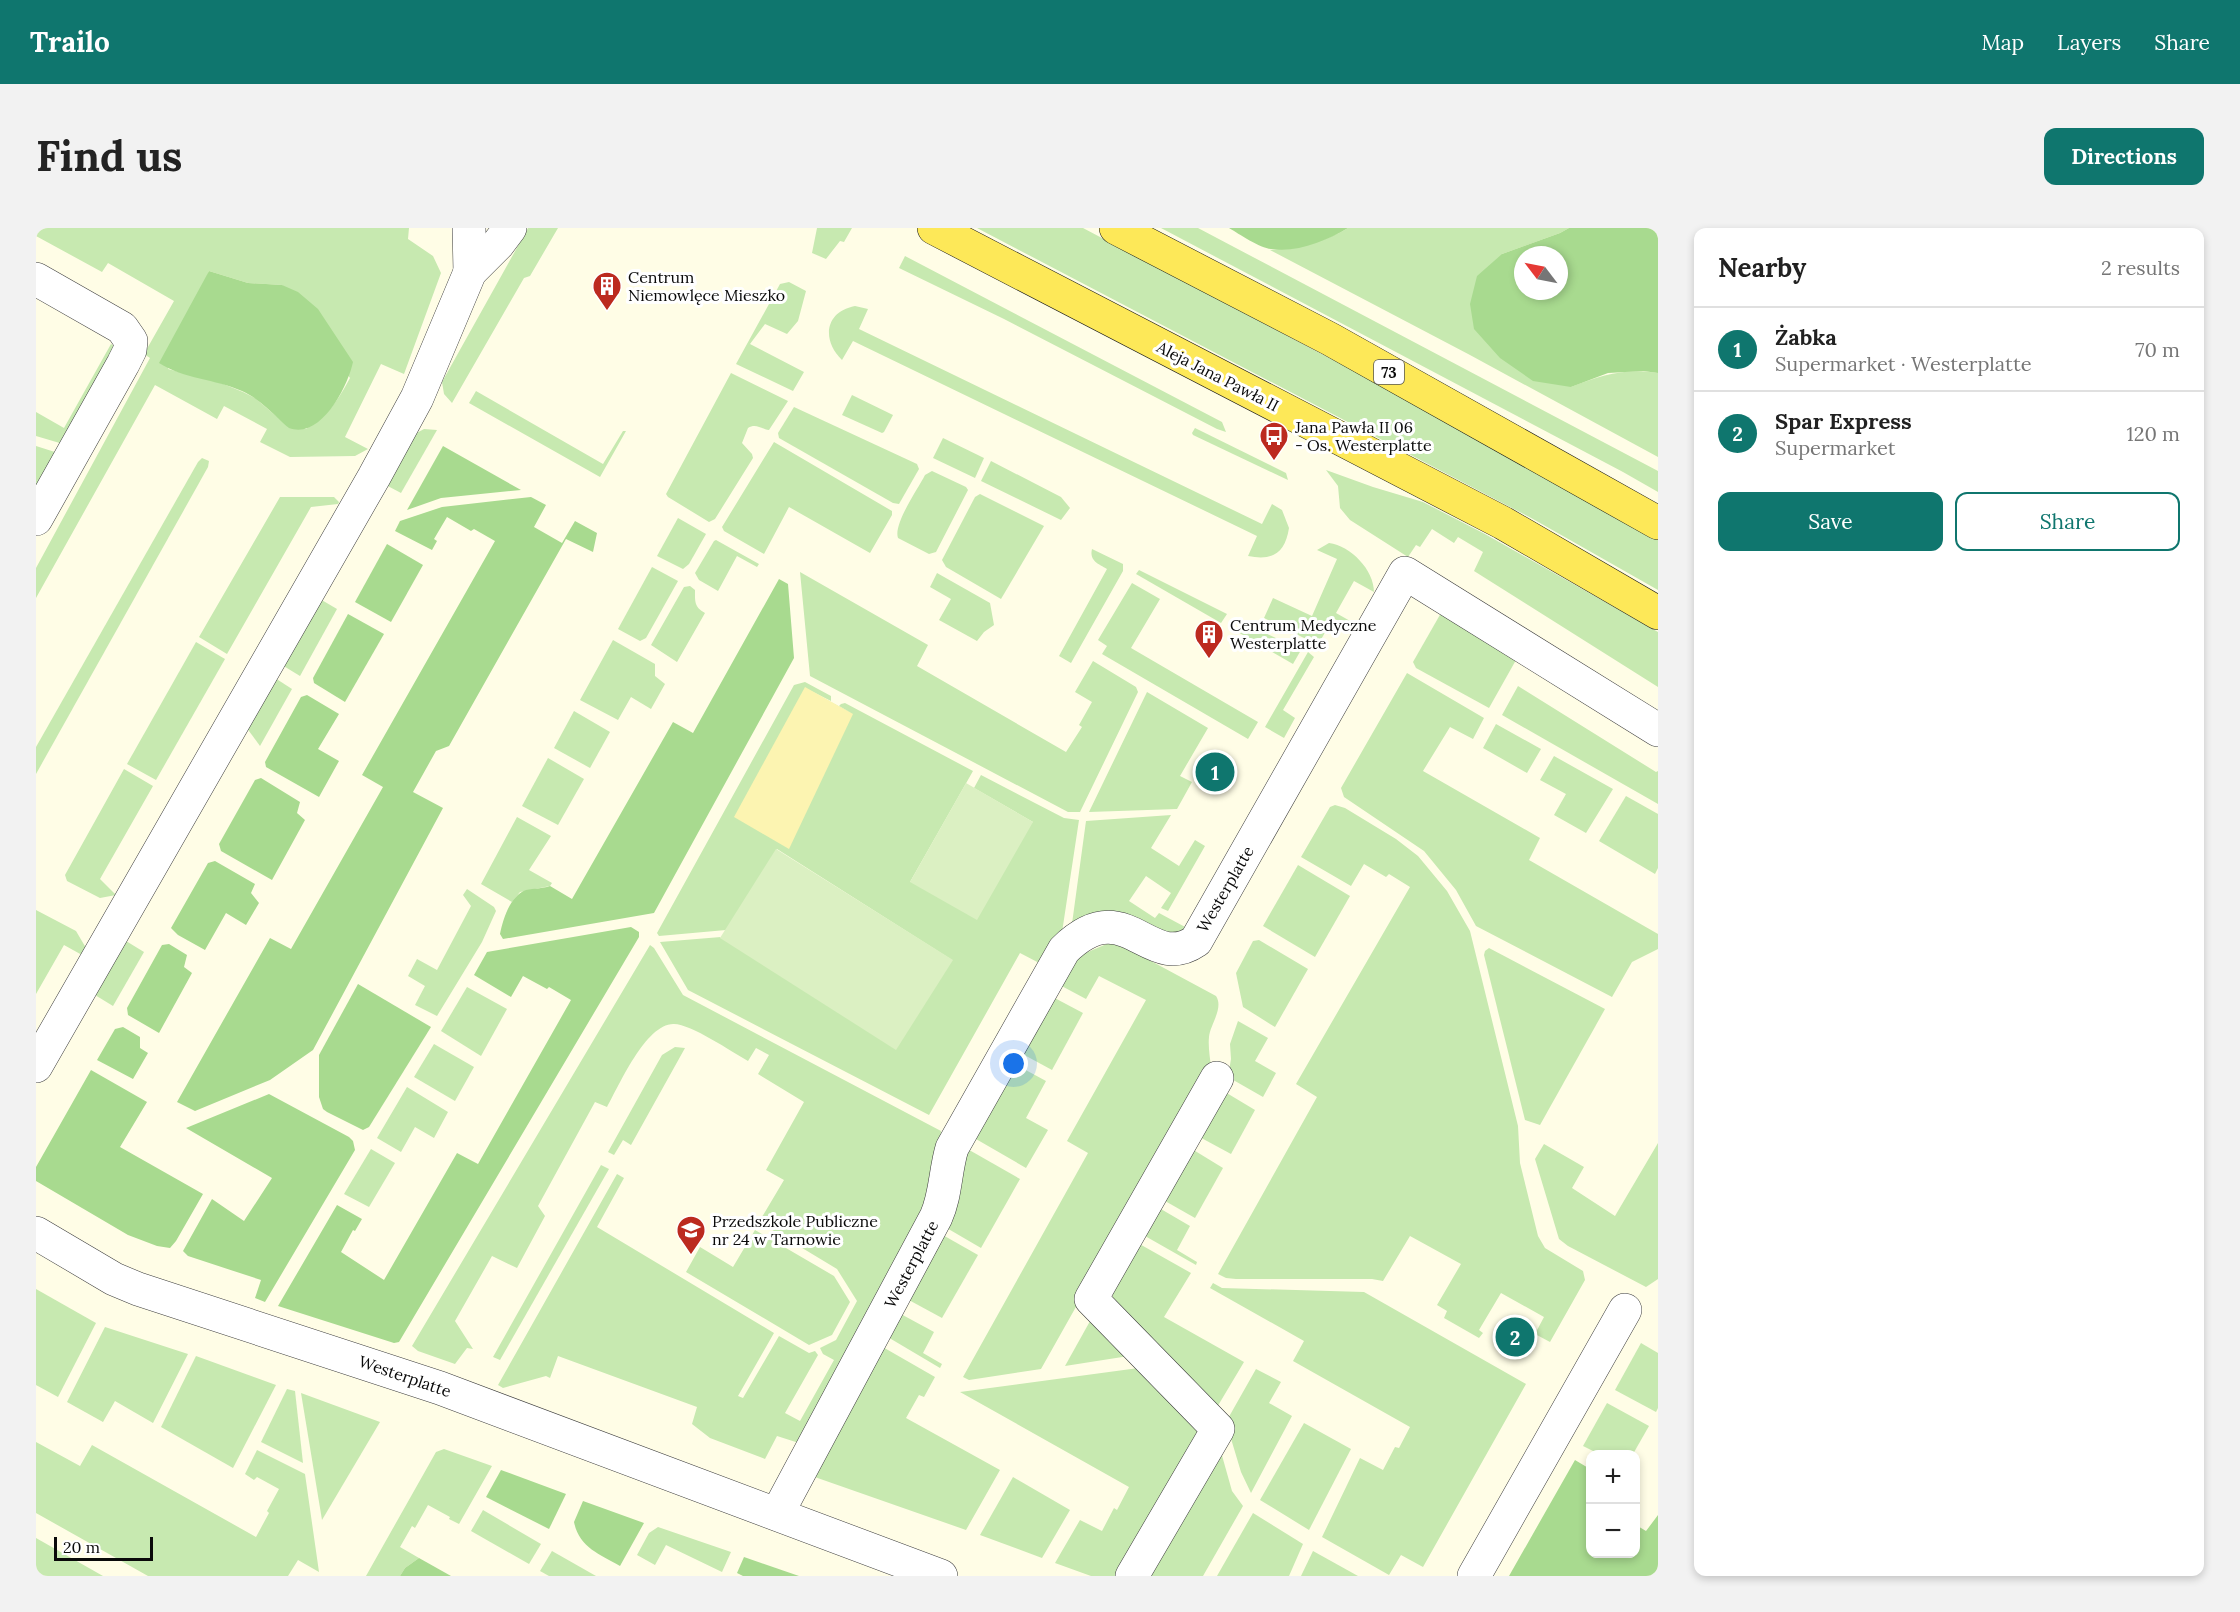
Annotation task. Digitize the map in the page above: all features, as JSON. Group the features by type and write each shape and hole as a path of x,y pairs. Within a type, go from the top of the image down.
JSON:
{"main road":[{"name":"Aleja Jana Pawła II","path":"934,228 1503,523 1658,614"},
{"name":"73","path":"1116,228 1330,339 1658,523"}],"street":[{"path":"469,228 470,272"},
{"path":"36,1066 417,398 470,272 498,244 510,228"},
{"path":"36,279 122,328 131,342 123,364 36,519"},
{"name":"Westerplatte","path":"777,1514 936,1217 944,1200 948,1162 955,1142 1064,950 1082,935 1103,927 1114,927 1127,931 1170,950 1188,946 1196,941 1405,573 1658,730"},
{"path":"1132,1576 1218,1429 1091,1299 1216,1078"},
{"name":"Westerplatte","path":"36,1233 114,1279 138,1289 391,1371 941,1576"},
{"path":"1474,1576 1625,1310"}],"green space":[{"path":"36,228 409,228 408,239 433,256 441,273 404,374 381,364 345,437 368,449 355,456 290,457 260,442 267,429 224,406 217,419 155,385 36,598 36,568 150,358 144,354 174,301 108,263 102,272 36,236","holes":["209,271 248,283 282,285 350,378 332,406 306,429 276,416 255,398 243,392 221,383 168,369"]},
{"path":"528,228 558,228 530,276 524,278 452,403 444,394 442,382"},
{"path":"817,228 852,228 844,242 840,241 826,259 812,253"},
{"path":"977,228 1083,228 1460,427 1658,534 1658,590 1533,519"},
{"path":"1161,228 1198,228 1658,471 1658,492 1623,472"},
{"path":"1229,228 1348,228 1311,245 1281,250 1261,246"},
{"path":"1348,228 1569,228 1524,246 1514,246 1514,250 1502,254 1514,277 1514,300 1526,300 1571,387 1624,372 1658,373 1658,457 1270,250 1329,237"},
{"path":"1569,228 1658,228 1658,373 1643,371 1608,373 1571,387 1533,381 1500,358 1474,329 1470,304 1477,276 1502,254 1514,250 1514,300 1568,300 1568,246 1524,246"},
{"path":"905,256 1222,422 1226,432 899,268"},
{"path":"209,271 248,283 282,285 298,292 318,309 353,362 339,397 322,419 301,430 289,428 247,393 179,372 159,363"},
{"path":"789,282 806,291 798,321 787,334 765,324 750,344 804,372 793,391 736,364 780,284"},
{"path":"855,306 868,309 859,329 1262,524 1272,504 1282,510 1289,528 1284,544 1271,556 1248,556 1257,536 853,341 842,360 831,344 829,328 837,314"},
{"path":"111,344 114,346 63,444 36,436 36,412 64,428"},
{"path":"731,373 788,401 769,430 756,426 748,428 742,443 753,458 715,519 709,522 666,494"},
{"path":"476,391 603,464 623,431 626,431 600,477 469,403"},
{"path":"852,395 893,415 884,432 842,415"},
{"path":"794,407 917,464 919,469 899,504 893,503 779,438 778,433"},
{"path":"1195,428 1286,473 1288,480 1193,435"},
{"path":"424,429 437,430 401,493 384,484 413,435"},
{"path":"943,438 984,458 975,478 933,458"},
{"path":"774,442 892,511 892,515 870,553 789,507 764,554 724,531 722,527"},
{"path":"36,446 58,453 36,486"},
{"path":"443,446 521,490 441,498 407,510"},
{"path":"202,458 209,461 208,467 36,774 36,747"},
{"path":"991,461 1061,497 1070,508 1061,520 981,481"},
{"path":"1326,470 1423,502 1485,534 1658,632 1658,687 1474,571 1483,552 1458,537 1454,543 1432,529 1420,547 1416,545 1408,557 1350,520 1340,508 1338,486"},
{"path":"932,471 968,490 936,552 929,554 898,538 897,532 912,497 925,475"},
{"path":"980,494 1044,526 1001,599 946,567 942,560 975,497"},
{"path":"280,497 334,497 339,502 311,507 227,654 199,637"},
{"path":"531,497 546,505 534,527 562,543 575,521 597,533 593,552 566,539 449,746 436,751 413,792 443,808 313,1050 270,1080 195,1111 177,1102 270,938 291,949 383,787 362,775 495,541 447,517 434,539 437,541 432,550 395,531 400,521 442,507"},
{"path":"678,518 706,534 689,564 683,569 657,556"},
{"path":"716,540 759,564 757,567 737,556 718,591 699,580 695,573"},
{"path":"1329,543 1345,549 1360,560 1370,575 1374,592 1354,581 1336,613 1359,626 1357,631 1333,618 1318,645 1264,618 1273,598 1312,616 1337,559 1317,550"},
{"path":"387,544 423,565 391,622 355,602"},
{"path":"1092,549 1123,564 1123,571 1071,663 1059,656 1107,569 1093,559"},
{"path":"652,567 678,581 646,638 640,641 618,629"},
{"path":"1139,570 1227,614 1221,623 1136,574"},
{"path":"800,572 928,645 917,666 1066,752 1082,727 1079,725 1092,702 1075,692 1093,661 1136,687 1138,692 1080,812 1068,812 810,676"},
{"path":"937,573 990,603 994,625 977,641 939,620 951,599 930,587"},
{"path":"779,579 788,584 794,658 654,913 503,939 500,934 505,915 520,893 550,886 572,899 673,722 693,733"},
{"path":"1132,583 1160,599 1131,648 1258,722 1248,739 1102,654 1107,646 1098,640"},
{"path":"690,586 695,590 697,606 705,613 677,662 651,645 684,587"},
{"path":"320,599 337,609 300,676 282,665"},
{"path":"1441,613 1516,660 1489,708 1416,668 1413,662"},
{"path":"348,614 384,634 345,702 314,683 313,678"},
{"path":"1242,622 1301,650 1293,664 1236,631"},
{"path":"613,640 655,664 655,676 665,684 651,709 631,697 618,720 580,700"},
{"path":"196,642 225,659 156,780 127,764"},
{"path":"1308,652 1314,657 1283,710 1295,718 1284,738 1265,727"},
{"path":"1407,673 1484,718 1473,739 1450,727 1423,771 1540,838 1529,860 1658,934 1658,949 1632,962 1612,997 1476,926 1456,890 1424,851 1344,797 1341,788"},
{"path":"275,678 292,689 260,746 246,727"},
{"path":"805,682 831,696 831,701 805,688 853,714 839,706 845,703 973,771 910,882 1033,822 974,788 981,775 1064,818 1079,820 1061,939 1043,965 1020,953 929,1115 688,990 660,942 721,937 952,960 777,849 726,930 659,936 657,933 794,685"},
{"path":"1518,686 1656,772 1658,771 1658,804 1502,715"},
{"path":"1147,692 1208,728 1180,776 1192,782 1177,809 1089,812"},
{"path":"307,695 339,714 318,749 339,761 319,797 266,767 265,762 301,697"},
{"path":"574,711 610,732 590,768 554,748"},
{"path":"1496,724 1541,749 1527,773 1483,748"},
{"path":"1554,756 1613,789 1586,833 1554,815 1566,794 1540,780"},
{"path":"548,758 584,779 558,825 522,806"},
{"path":"124,769 153,786 100,879 116,895 100,898 67,881 65,875"},
{"path":"261,778 300,802 297,813 305,820 272,880 221,851 219,844 255,780"},
{"path":"966,783 1033,822 977,920 910,882"},
{"path":"1626,796 1658,814 1658,868 1655,874 1599,841"},
{"path":"1335,805 1345,808 1396,839 1418,856 1447,891 1470,931 1518,1126 1520,1163 1538,1236 1545,1248 1583,1271 1585,1280 1550,1342 1535,1334 1544,1317 1501,1293 1479,1330 1483,1333 1479,1338 1444,1318 1447,1311 1437,1305 1461,1264 1410,1236 1383,1281 1372,1279 1236,1279 1218,1274 1317,1097 1296,1084 1410,887 1389,874 1386,877 1364,864 1351,886 1301,857 1330,807"},
{"path":"1171,815 1151,848 1179,866 1195,840 1205,846 1168,911 1161,908 1171,893 1146,876 1129,901 1155,918 1159,913 1187,928 1183,934 1071,931 1086,821"},
{"path":"517,817 551,836 529,870 552,883 550,886 520,892 512,902 481,884"},
{"path":"776,849 953,960 896,1050 720,938"},
{"path":"215,861 255,884 251,893 259,903 246,925 226,913 205,950 178,935 171,928 208,863"},
{"path":"1298,865 1350,896 1315,957 1263,926"},
{"path":"467,889 494,907 496,911 482,942 437,1016 415,1005 425,986 408,976 417,959 437,970 471,906 463,895"},
{"path":"36,910 76,931 86,948 82,955 64,945 36,994"},
{"path":"631,927 639,932 639,937 399,1342 394,1343 278,1306 337,1205 362,1219 341,1252 384,1280 457,1153 478,1164 571,1000 523,976 511,997 474,975 487,952"},
{"path":"1259,940 1308,969 1275,1027 1243,1007 1236,973 1253,941"},
{"path":"126,941 144,952 113,1006 95,995"},
{"path":"1109,943 1125,947 1216,996 1218,1011 1209,1037 1211,1067 1041,1369 969,1380 963,1377 1088,1153 1067,1141 1146,1000 1099,976 1086,999 1056,983 1069,960"},
{"path":"169,944 187,955 184,967 192,973 159,1033 128,1015 127,1008 162,945"},
{"path":"650,945 683,995 941,1131 935,1198 802,1444 777,1436 765,1459 710,1438 692,1424 697,1407 558,1356 550,1378 546,1376 503,1388 498,1385 617,1174 624,1178 597,1227 774,1333 738,1396 743,1398 779,1336 809,1353 815,1351 818,1355 785,1413 800,1421 834,1360 823,1354 820,1348 836,1340 857,1301 837,1269 759,1222 784,1180 766,1170 804,1102 758,1074 769,1055 756,1048 748,1061 701,1033 681,1025 664,1026 653,1034 634,1057 607,1107 595,1102 538,1206 545,1216 517,1268 492,1256 455,1321 473,1349 467,1348 455,1364 418,1351 412,1346"},
{"path":"1489,948 1605,1009 1540,1125 1525,1120 1484,955"},
{"path":"358,984 431,1027 369,1127 363,1130 323,1109 319,1097 319,1055"},
{"path":"467,987 507,1009 481,1056 441,1031"},
{"path":"1049,995 1083,1013 1052,1070 1017,1051"},
{"path":"1238,1021 1268,1038 1255,1061 1276,1073 1263,1097 1228,1077 1231,1059 1230,1044"},
{"path":"123,1027 140,1037 140,1048 148,1053 133,1079 97,1060 115,1029"},
{"path":"434,1044 474,1067 455,1101 414,1077"},
{"path":"675,1047 685,1048 631,1145 623,1140 614,1155 608,1152 662,1055"},
{"path":"1011,1062 1046,1081 1026,1118 1048,1130 1026,1168 969,1135"},
{"path":"91,1070 147,1102 120,1147 203,1194 170,1248 157,1246 128,1235 36,1181 36,1167"},
{"path":"407,1087 448,1112 434,1138 415,1127 401,1152 377,1138"},
{"path":"1220,1089 1255,1110 1231,1154 1194,1134"},
{"path":"269,1094 349,1137 353,1141 355,1150 265,1302 255,1298 261,1280 188,1256 183,1251 212,1199 244,1221 272,1178 186,1128"},
{"path":"1658,1143 1658,1279 1646,1287 1559,1239 1535,1159 1544,1144 1584,1167 1572,1188 1615,1216"},
{"path":"1187,1146 1223,1168 1195,1218 1158,1197"},
{"path":"964,1147 1020,1179 981,1248 945,1227"},
{"path":"371,1149 395,1163 369,1207 344,1194"},
{"path":"601,1165 609,1169 500,1360 493,1357"},
{"path":"1154,1205 1190,1226 1177,1250 1197,1262 1196,1265 1138,1232"},
{"path":"755,1230 834,1276 850,1302 832,1335 809,1345 686,1272 700,1247 733,1267"},
{"path":"941,1234 978,1255 942,1318 907,1299"},
{"path":"1136,1242 1191,1273 1164,1317 1244,1362 1213,1414 1113,1300 1113,1291"},
{"path":"1213,1283 1222,1288 1364,1292 1526,1384 1423,1567 1401,1555 1389,1575 1322,1537 1360,1458 1383,1470 1395,1447 1399,1448 1410,1427 1293,1361 1304,1341 1210,1288"},
{"path":"36,1289 96,1323 58,1397 36,1385"},
{"path":"899,1313 934,1332 923,1353 942,1364 940,1368 886,1336"},
{"path":"1094,1314 1135,1355 1065,1366"},
{"path":"105,1327 188,1354 153,1423 115,1401 103,1422 67,1402"},
{"path":"1641,1343 1658,1353 1658,1408 1656,1412 1615,1390"},
{"path":"881,1346 935,1377 924,1397 919,1395 906,1418 1000,1470 966,1530 809,1475"},
{"path":"196,1356 276,1385 233,1468 161,1427"},
{"path":"1146,1367 1206,1428 1121,1576 1091,1576 1055,1563 1080,1520 1102,1531 1114,1508 1117,1510 1129,1487 960,1392"},
{"path":"1256,1369 1281,1382 1269,1403 1292,1416 1251,1493 1241,1472 1226,1422"},
{"path":"287,1389 295,1391 303,1463 261,1442"},
{"path":"301,1393 380,1422 322,1520"},
{"path":"1607,1403 1649,1426 1635,1450 1591,1450 1583,1446"},
{"path":"1304,1423 1351,1449 1309,1530 1260,1500"},
{"path":"36,1442 80,1466 92,1445 256,1537 279,1489 257,1477 254,1480 245,1474 257,1450 305,1474 319,1572 298,1560 288,1576 148,1576 36,1513"},
{"path":"444,1449 492,1466 459,1524 428,1505 415,1528 412,1526 400,1547 419,1558 405,1568 400,1576 366,1576 436,1452"},
{"path":"1221,1452 1232,1491 1243,1506 1203,1576 1144,1576"},
{"path":"1575,1460 1586,1467 1586,1558 1640,1558 1640,1527 1646,1531 1658,1515 1658,1576 1509,1576"},
{"path":"501,1470 566,1494 549,1529 486,1497"},
{"path":"1013,1477 1070,1510 1042,1558 980,1535"},
{"path":"583,1501 644,1523 620,1566 591,1549 580,1538 574,1522"},
{"path":"483,1510 541,1544 529,1564 471,1531"},
{"path":"1253,1513 1303,1544 1289,1576 1217,1576"},
{"path":"658,1527 731,1552 722,1572 666,1545 655,1565 637,1555 649,1533"},
{"path":"36,1538 103,1576 36,1576"},
{"path":"552,1551 596,1576 549,1576 540,1571"},
{"path":"1313,1551 1358,1576 1301,1576"},
{"path":"744,1557 799,1576 743,1576 737,1573"},
{"path":"419,1558 451,1576 400,1576 405,1568"}],"sand":[{"path":"805,687 853,714 789,849 734,817"}],"place":[{"name":"Centrum Niemowlęce Mieszko","path":"607,312"},
{"name":"Jana Pawła II 06 - Os. Westerplatte","path":"1274,462"},
{"name":"Centrum Medyczne Westerplatte","path":"1209,660"},
{"name":"Żabka","path":"1215,772"},
{"name":"Przedszkole Publiczne nr 24 w Tarnowie","path":"691,1256"},
{"name":"Spar Express","path":"1515,1337"}]}
